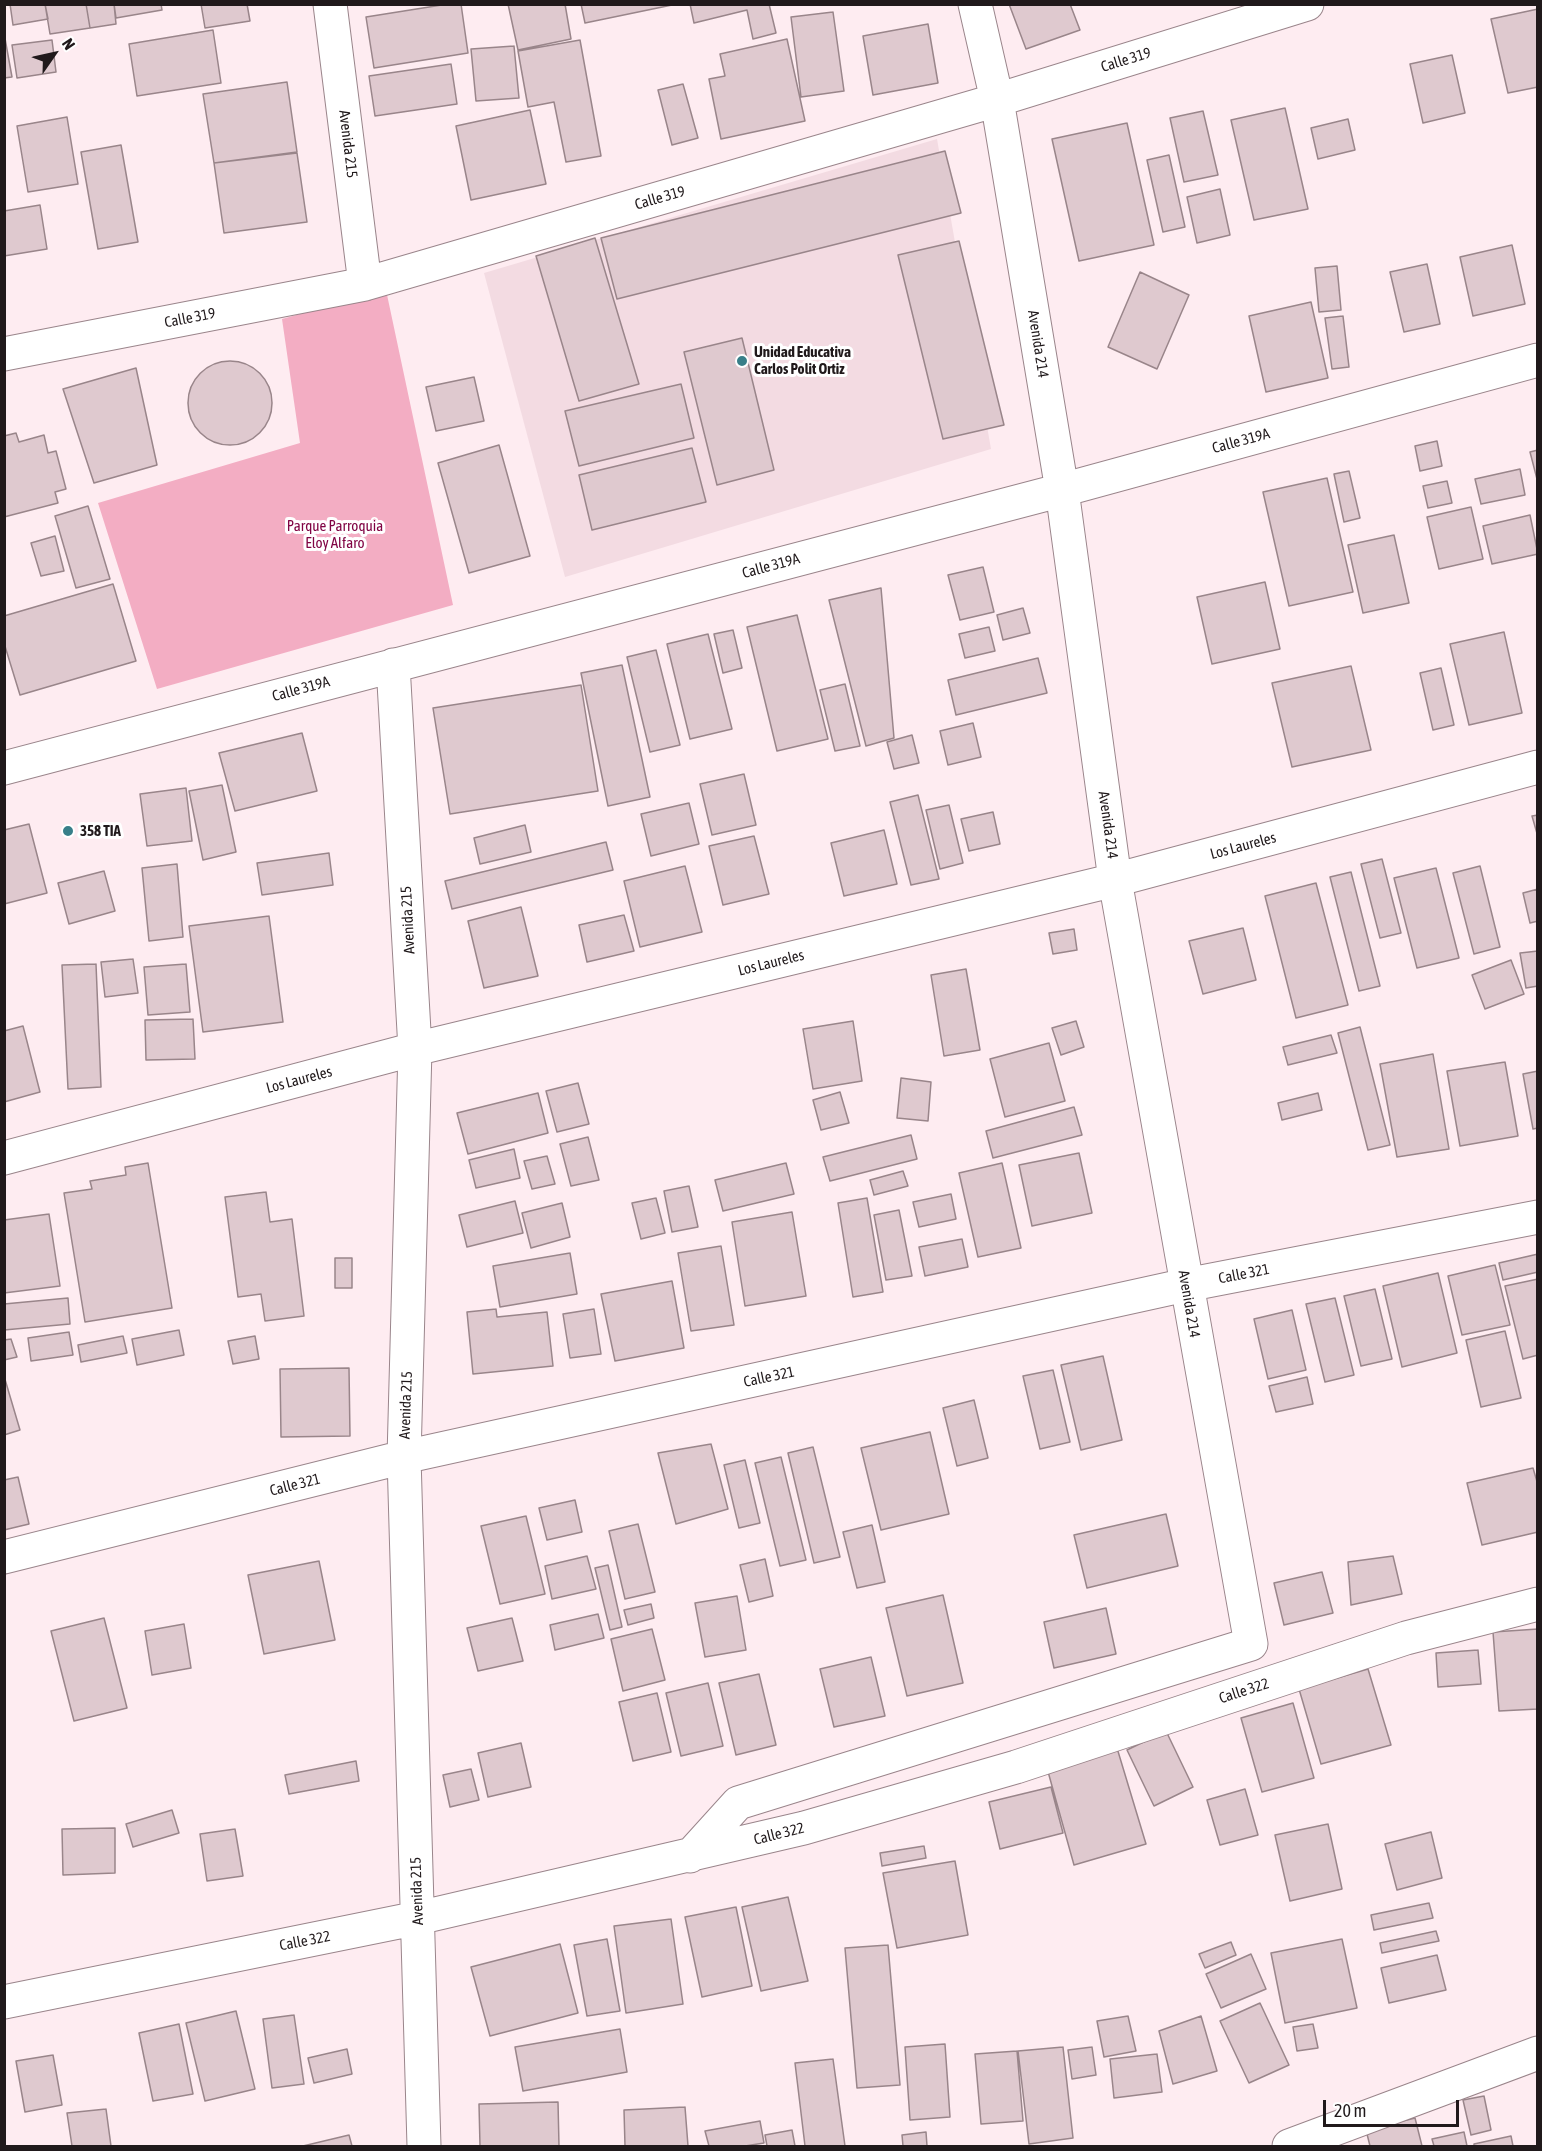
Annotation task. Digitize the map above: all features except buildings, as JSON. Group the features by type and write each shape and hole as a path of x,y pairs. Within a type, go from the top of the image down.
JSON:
{"street":[{"name":"Avenida 215","path":"330,4 366,284"},
{"name":"Avenida 214","path":"690,1856 738,1803 1251,1644 1115,880 1062,490 997,100 975,4"},
{"name":"Calle 319","path":"4,354 366,284 997,100 1307,4"},
{"name":"Calle 319A","path":"4,768 1062,490 1538,360"},
{"name":"Avenida 215","path":"393,665 415,1049 404,1457 424,2146"},
{"name":"Los Laureles","path":"4,1158 415,1049 1115,880 1538,767"},
{"name":"Calle 321","path":"4,1557 404,1457 1186,1285 1538,1217"},
{"name":"Calle 322","path":"4,2002 418,1918 804,1828 1016,1767 1406,1638 1538,1604"},
{"path":"1289,2146 1538,2053"}],"shaded area":[{"name":"Unidad Educativa Carlos Polit Ortiz","path":"937,139 991,449 565,577 484,273"}],"green space":[{"name":"Parque Parroquia Eloy Alfaro","path":"386,290 453,605 157,689 98,503 300,443 282,319"}],"place":[{"name":"Unidad Educativa Carlos Polit Ortiz","path":"742,361"},
{"name":"358 TIA","path":"68,831"}]}
